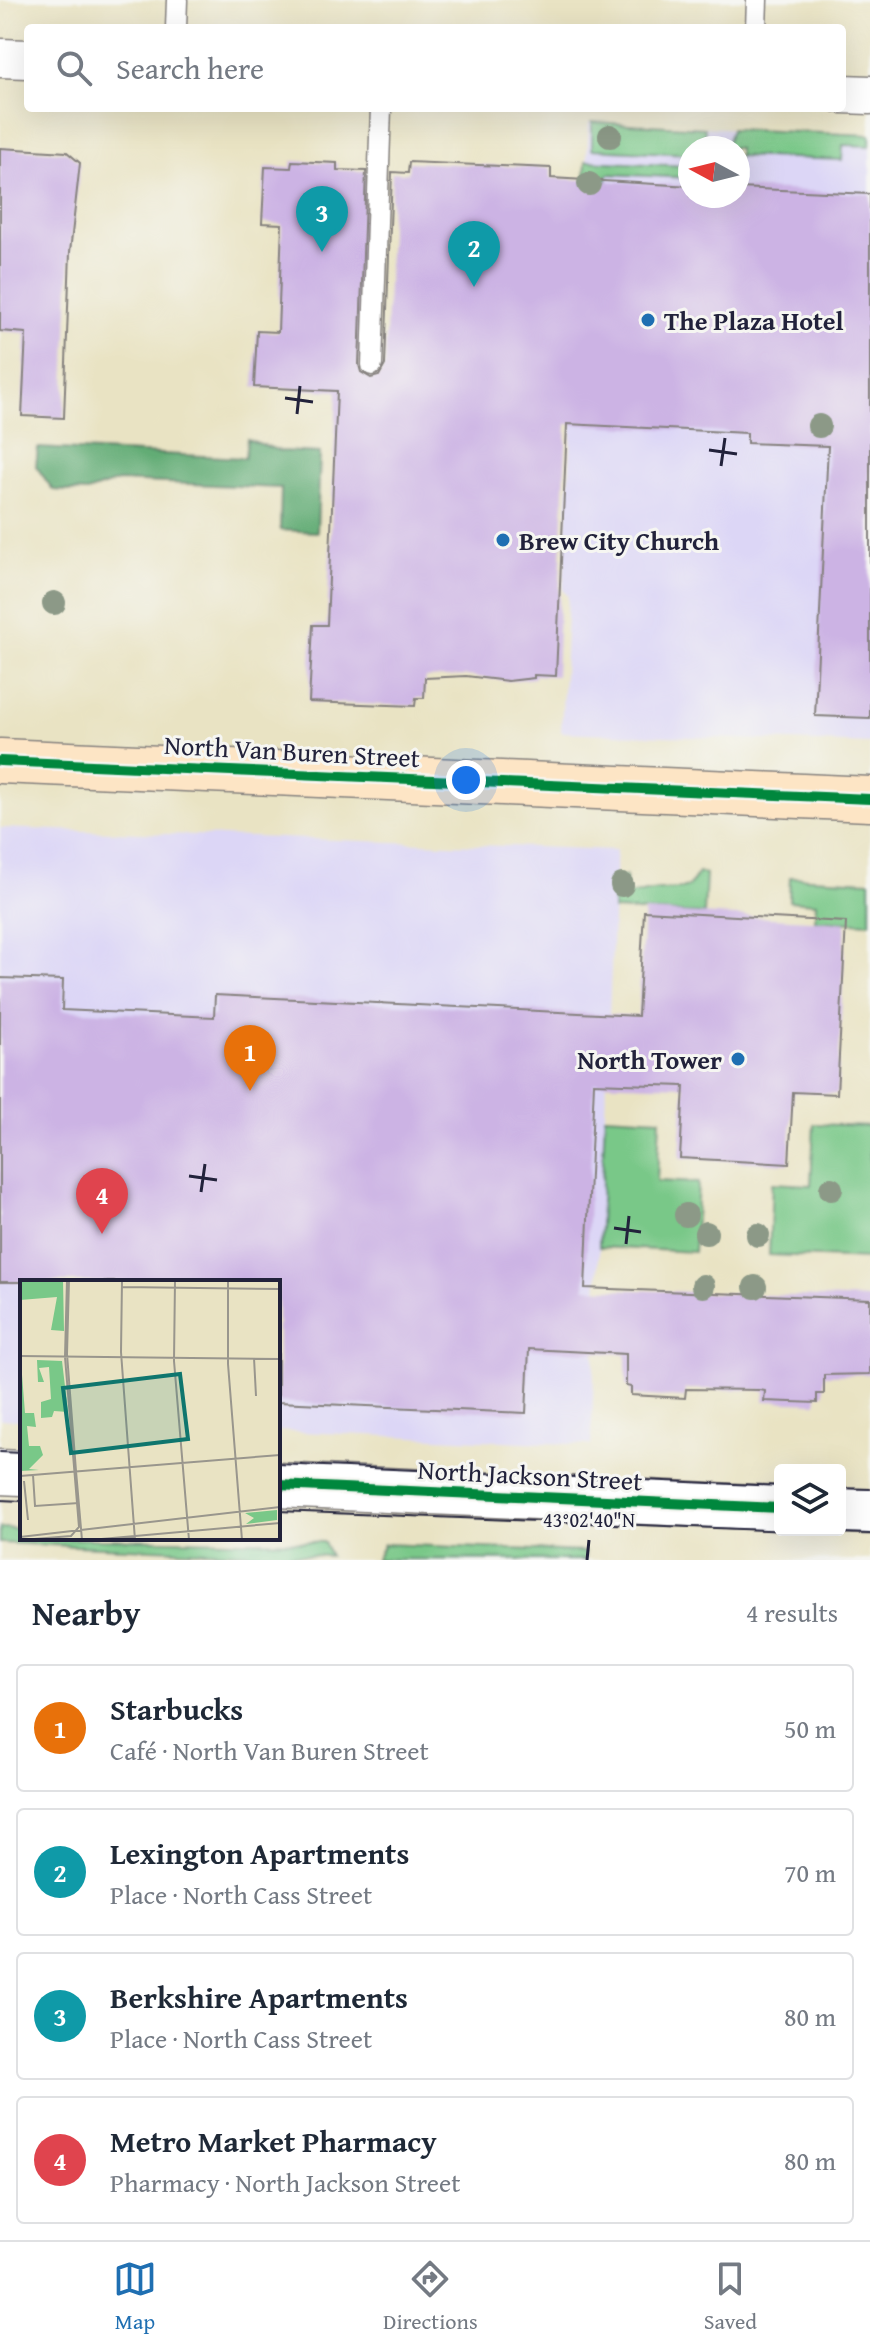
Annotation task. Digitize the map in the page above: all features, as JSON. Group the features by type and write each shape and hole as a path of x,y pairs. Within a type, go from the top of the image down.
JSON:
{"main road":[{"name":"North Van Buren Street","path":"0,761 870,799"}],"street":[{"path":"0,58 24,59"},
{"path":"846,94 870,95"},
{"path":"0,1472 20,1473"},
{"name":"North Jackson Street","path":"280,1485 774,1508"},
{"path":"846,1511 870,1512"}],"lane":[{"path":"176,24 177,0"},
{"path":"756,24 757,0"},
{"path":"372,365 381,112"}],"shaded area":[{"path":"589,122 870,135 870,744 561,732 568,596 563,590"},
{"path":"0,828 616,850 591,1445 280,1431 280,1280 20,1280 20,1420 0,1419"}],"green space":[{"path":"592,122 705,128 705,136 678,136 678,153 592,149"},
{"path":"731,129 870,135 870,146 843,145 842,160 750,156 750,136 729,136"},
{"path":"586,161 678,166 678,177 608,174 607,181 585,180"},
{"path":"247,439 280,451 320,453 317,532 280,530 281,488 118,481 87,492 53,490 36,466 38,448 245,458"},
{"path":"698,873 706,874 704,914 613,910 614,878 626,876 626,894 635,894 682,889 695,880"},
{"path":"790,877 870,881 870,923 815,920 816,903 789,901"},
{"path":"605,1116 660,1119 657,1181 698,1183 694,1252 599,1247"},
{"path":"814,1124 870,1126 870,1259 769,1255 772,1183 811,1185"},
{"path":"0,1528 20,1529 20,1540 324,1542 330,1556 0,1543"},
{"path":"384,1544 585,1552 585,1560 376,1559"}],"building":[{"path":"0,148 67,152 80,163 70,252 64,418 22,416 26,333 0,331"},
{"path":"292,161 337,163 337,170 366,171 359,365 361,372 371,378 379,376 385,365 392,172 408,173 409,162 551,168 551,178 678,185 678,208 750,208 750,189 870,194 870,718 815,716 828,446 747,443 747,433 567,424 556,676 534,675 534,678 508,681 466,676 425,678 424,698 416,698 415,706 309,702 313,625 327,625 337,391 254,387 257,331 278,332 282,224 262,223 265,167 291,168"},
{"path":"644,911 846,922 837,1094 793,1092 789,1164 680,1158 684,1086 594,1083 585,1288 870,1299 870,1374 824,1375 824,1394 817,1394 817,1403 764,1401 765,1391 760,1390 686,1389 685,1398 631,1395 631,1387 626,1386 626,1354 529,1349 526,1413 280,1402 280,1280 0,1282 0,978 63,980 62,1010 214,1017 215,995 638,1016"}],"tram line":[{"path":"0,1452 20,1453"},
{"path":"280,1464 774,1486"},
{"path":"846,1488 870,1489"},
{"path":"0,1500 20,1501"},
{"path":"280,1511 870,1534"}],"cycle path":[{"path":"0,761 870,799"},
{"path":"280,1485 774,1508"}],"place":[{"name":"Berkshire Apartments","path":"322,252"},
{"name":"Lexington Apartments","path":"474,287"},
{"name":"The Plaza Hotel","path":"648,320"},
{"name":"Brew City Church","path":"503,540"},
{"name":"North Tower","path":"738,1059"},
{"name":"Starbucks","path":"250,1091"},
{"name":"Metro Market Pharmacy","path":"102,1234"}]}
